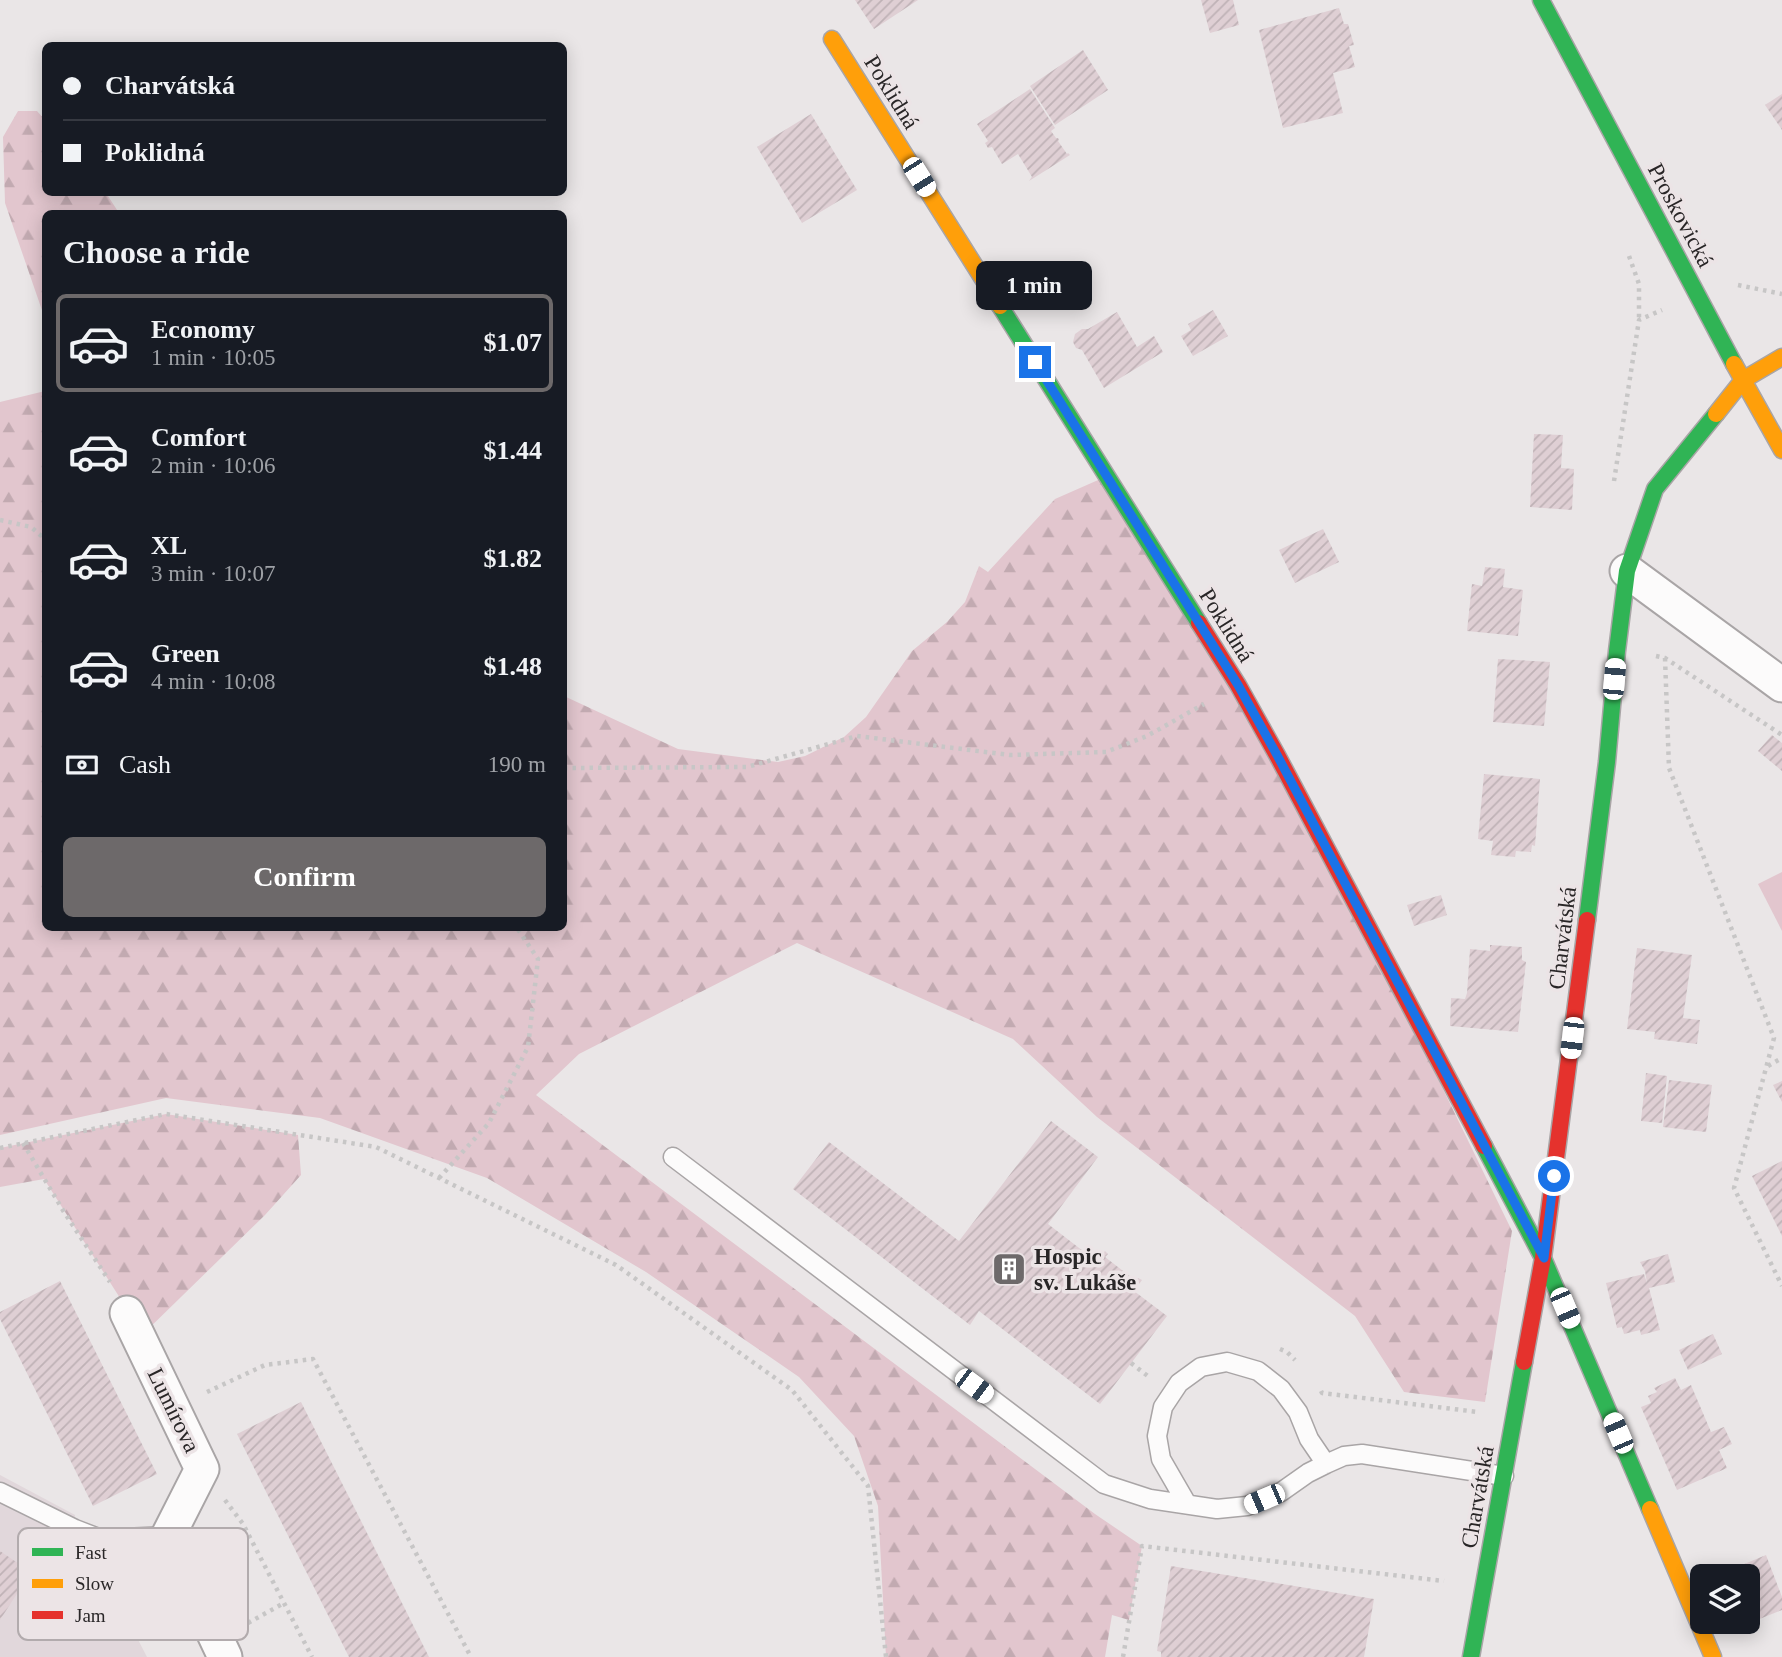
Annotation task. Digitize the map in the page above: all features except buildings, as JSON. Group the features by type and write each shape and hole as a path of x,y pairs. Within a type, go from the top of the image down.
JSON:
{"street":[{"name":"Proskovická","path":"1541,0 1782,450"},
{"name":"Poklidná","path":"832,39 1238,685 1277,755 1544,1258 1713,1657"},
{"path":"1743,380 1782,357"},
{"name":"Charvátská","path":"1471,1657 1544,1258 1607,762 1627,571 1656,489 1743,380"},
{"path":"1627,571 1782,685"},
{"name":"Lumírova","path":"120,1300 202,1469 172,1528"},
{"path":"217,1640 225,1657"}],"lane":[{"path":"673,1157 1104,1484 1150,1499 1217,1509 1247,1507 1281,1492 1326,1464 1362,1454 1504,1476"},
{"path":"1187,1504 1161,1459 1157,1436 1163,1407 1179,1383 1201,1367 1227,1362 1258,1371 1281,1389 1298,1412 1309,1439 1326,1464"},
{"path":"0,1492 73,1528"}],"path":[{"path":"1612,493 1639,320 1660,311"},
{"path":"0,520 31,527 42,537"},
{"path":"1617,651 1665,657 1782,736"},
{"path":"1665,657 1669,768 1774,1038 1734,1188 1782,1286"},
{"path":"567,768 747,767 857,736 1010,755 1106,752 1147,736 1238,685"},
{"path":"439,1178 489,1123 528,1047 538,959 519,931"},
{"path":"1767,1066 1782,1058"},
{"path":"0,1148 166,1114 376,1147 617,1265 792,1390 869,1486 886,1657"},
{"path":"23,1143 120,1300"},
{"path":"173,1408 265,1365 313,1359 471,1657"},
{"path":"1131,1363 1151,1379"},
{"path":"1322,1393 1482,1412"},
{"path":"202,1469 245,1528"},
{"path":"248,1534 312,1657"},
{"path":"1123,1657 1142,1546 1455,1583"}],"shaded area":[{"path":"0,1475 75,1515 75,1528 18,1528 18,1640 138,1640 147,1657 0,1657"}],"green space":[{"path":"18,111 37,111 42,117 42,196 108,196 117,210 42,210 42,310 5,203 3,137"},
{"path":"42,392 42,931 567,931 567,697 678,749 778,762 805,756 844,737 866,717 912,651 947,622 965,602 979,566 988,572 1055,499 1105,477 1263,719 1512,1231 1485,1402 1404,1392 1355,1316 1097,1117 1013,1039 797,943 579,1054 536,1095 1095,1514 1142,1546 1129,1620 1112,1615 1105,1657 886,1657 878,1506 854,1436 799,1377 646,1272 487,1178 320,1118 166,1098 0,1135 0,402"},
{"path":"1782,872 1782,931 1758,884"},
{"path":"166,1114 298,1135 301,1175 265,1215 139,1338 120,1298 44,1179 0,1187 0,1148"}],"traffic: fast":[{"path":"1541,0 1734,364"},
{"path":"1000,306 1199,623"},
{"path":"1587,920 1627,571 1655,489 1716,414"},
{"path":"1484,1146 1543,1258 1650,1509"},
{"path":"1471,1657 1524,1362"}],"traffic: slow":[{"path":"832,39 1000,306"},
{"path":"1716,414 1743,380 1782,357"},
{"path":"1734,364 1782,450"},
{"path":"1650,1509 1713,1657"}],"traffic: jam":[{"path":"1199,623 1277,755 1484,1146"},
{"path":"1524,1362 1543,1258 1587,920"}],"place":[{"name":"Hospic sv. Lukáše","path":"1009,1269"}],"route":[{"path":"1035,362 1238,685 1544,1258 1554,1176"}]}
